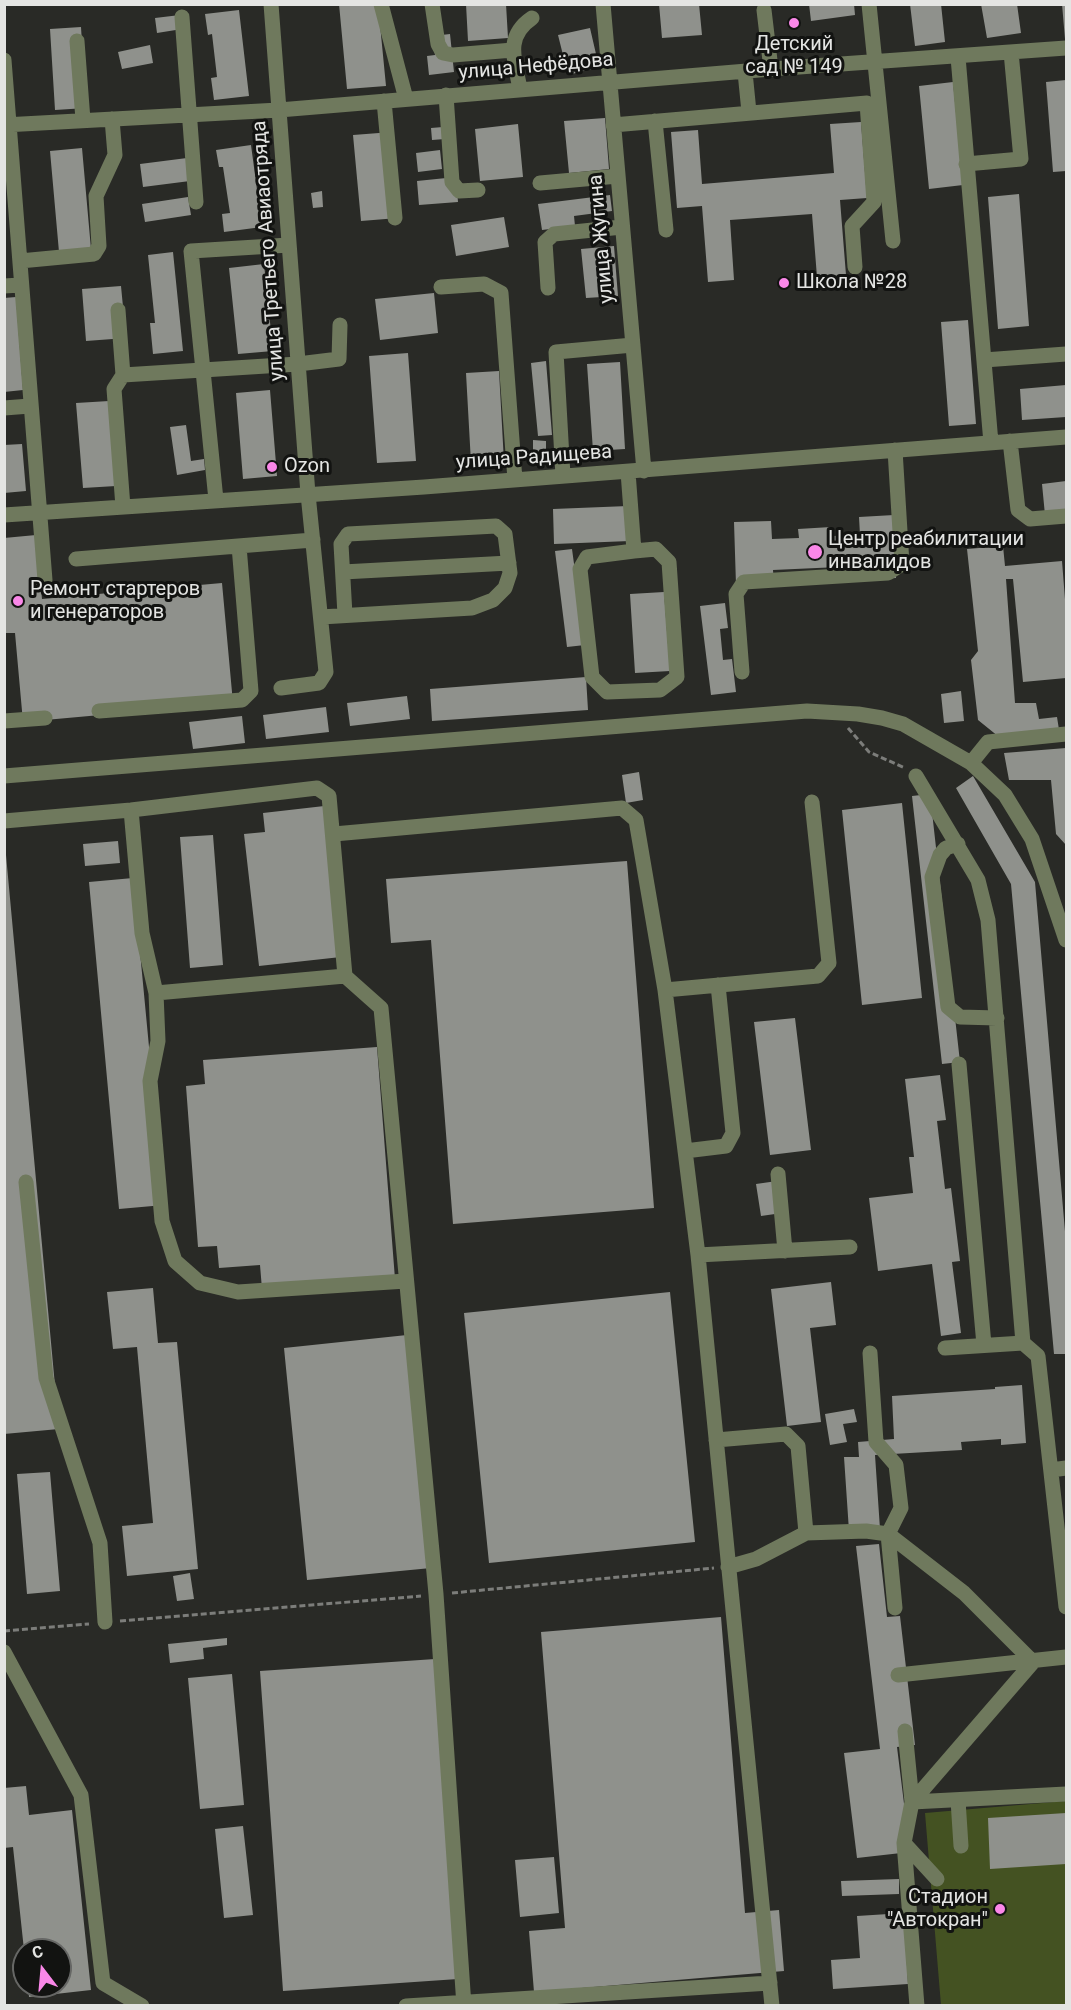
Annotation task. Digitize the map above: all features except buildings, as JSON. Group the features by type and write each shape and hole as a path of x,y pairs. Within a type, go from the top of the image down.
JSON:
{"street":[{"name":"улица Третьего Авиаотряда","path":"271,4 308,494 326,672 320,683 281,688"},
{"path":"381,4 406,99"},
{"path":"432,4 438,44 443,53 453,55 513,50"},
{"name":"улица Жугина","path":"603,4 633,345 636,471 634,551"},
{"path":"869,4 893,241"},
{"path":"764,10 771,69"},
{"path":"182,17 196,202"},
{"path":"520,89 513,50 515,35 521,25 531,18"},
{"path":"77,41 83,120"},
{"name":"улица Нефёдова","path":"7,125 279,110 771,69 1066,48"},
{"path":"966,164 1021,159 1011,52"},
{"path":"958,57 991,443"},
{"path":"4,60 7,125 45,580"},
{"path":"745,72 749,112"},
{"path":"446,95 452,182 459,191 478,190"},
{"path":"384,101 394,218"},
{"path":"613,125 867,103 874,202 852,226 855,267"},
{"path":"20,261 94,254 99,246 96,196 115,155 112,119"},
{"path":"655,121 666,230"},
{"path":"540,183 618,176"},
{"path":"548,288 545,242 554,234 622,227"},
{"path":"216,500 191,250 289,245"},
{"path":"441,287 484,284 501,293 515,480"},
{"path":"4,286 21,285"},
{"path":"118,310 123,375 114,389 123,507"},
{"path":"123,375 339,359 340,326"},
{"path":"563,476 556,351 633,345"},
{"path":"984,360 1066,354"},
{"path":"4,408 30,406"},
{"name":"улица Радищева","path":"4,515 515,480 1066,437"},
{"path":"1010,441 1018,510 1030,519 1066,516"},
{"path":"742,672 736,594 744,582 888,573 903,564 895,450"},
{"path":"321,617 472,608 494,600 505,588 510,573 505,534 496,526 348,534 341,544 345,615"},
{"path":"76,559 313,540"},
{"path":"99,711 242,700 251,691 238,546"},
{"path":"656,549 669,562 677,676 660,690 607,693 592,677 580,569 587,557 634,551 656,549"},
{"path":"343,572 509,563"},
{"path":"4,776 807,711 858,714 903,724 971,763 1005,795 1032,839 1066,940"},
{"path":"4,721 45,718"},
{"path":"971,763 988,742 1066,734"},
{"path":"916,776 978,880 988,920 998,1018 1023,1343"},
{"path":"4,821 131,810 317,788 329,795 345,976 381,1008 436,1594 463,2003"},
{"path":"665,990 818,976 829,963 812,802"},
{"path":"333,834 622,808 636,820 665,990 698,1255 772,2006"},
{"path":"131,810 142,933 156,993 158,1041 150,1081 162,1221 175,1261 200,1282 238,1292 406,1281"},
{"path":"958,844 946,848 940,855 932,877 948,1007 960,1017 998,1018"},
{"path":"156,993 345,976"},
{"path":"685,1151 726,1146 733,1133 718,985"},
{"path":"959,1064 984,1345"},
{"path":"778,1174 785,1251"},
{"path":"26,1182 46,1378 100,1543 105,1622"},
{"path":"698,1255 850,1247"},
{"path":"945,1348 1023,1343 1038,1356 1059,1469 1066,1607"},
{"path":"870,1353 876,1442 896,1464 901,1508 888,1534 895,1608"},
{"path":"716,1440 786,1434 798,1446 806,1533"},
{"path":"728,1567 756,1559 806,1533 866,1531 888,1534 964,1593 1033,1662"},
{"path":"4,1652 81,1796 103,1983 142,2006"},
{"path":"898,1675 1066,1657"},
{"path":"912,1802 1033,1662"},
{"path":"905,1731 912,1802 904,1843 917,2006"},
{"path":"912,1802 1066,1794"},
{"path":"958,1800 961,1846"},
{"path":"904,1843 937,1879"},
{"path":"406,2006 770,1983"}],"path":[{"path":"4,1631 728,1567"}],"green space":[{"name":"Стадион \"Автокран\"","path":"1066,1801 1066,2005 941,2005 925,1813"}],"place":[{"name":"Детский сад № 149","path":"794,23"},
{"name":"Школа №28","path":"784,283"},
{"name":"Ozon","path":"272,467"},
{"name":"Центр реабилитации инвалидов","path":"815,552"},
{"name":"Ремонт стартеров и генераторов","path":"18,601"},
{"name":"Стадион \"Автокран\"","path":"1000,1909"}]}
